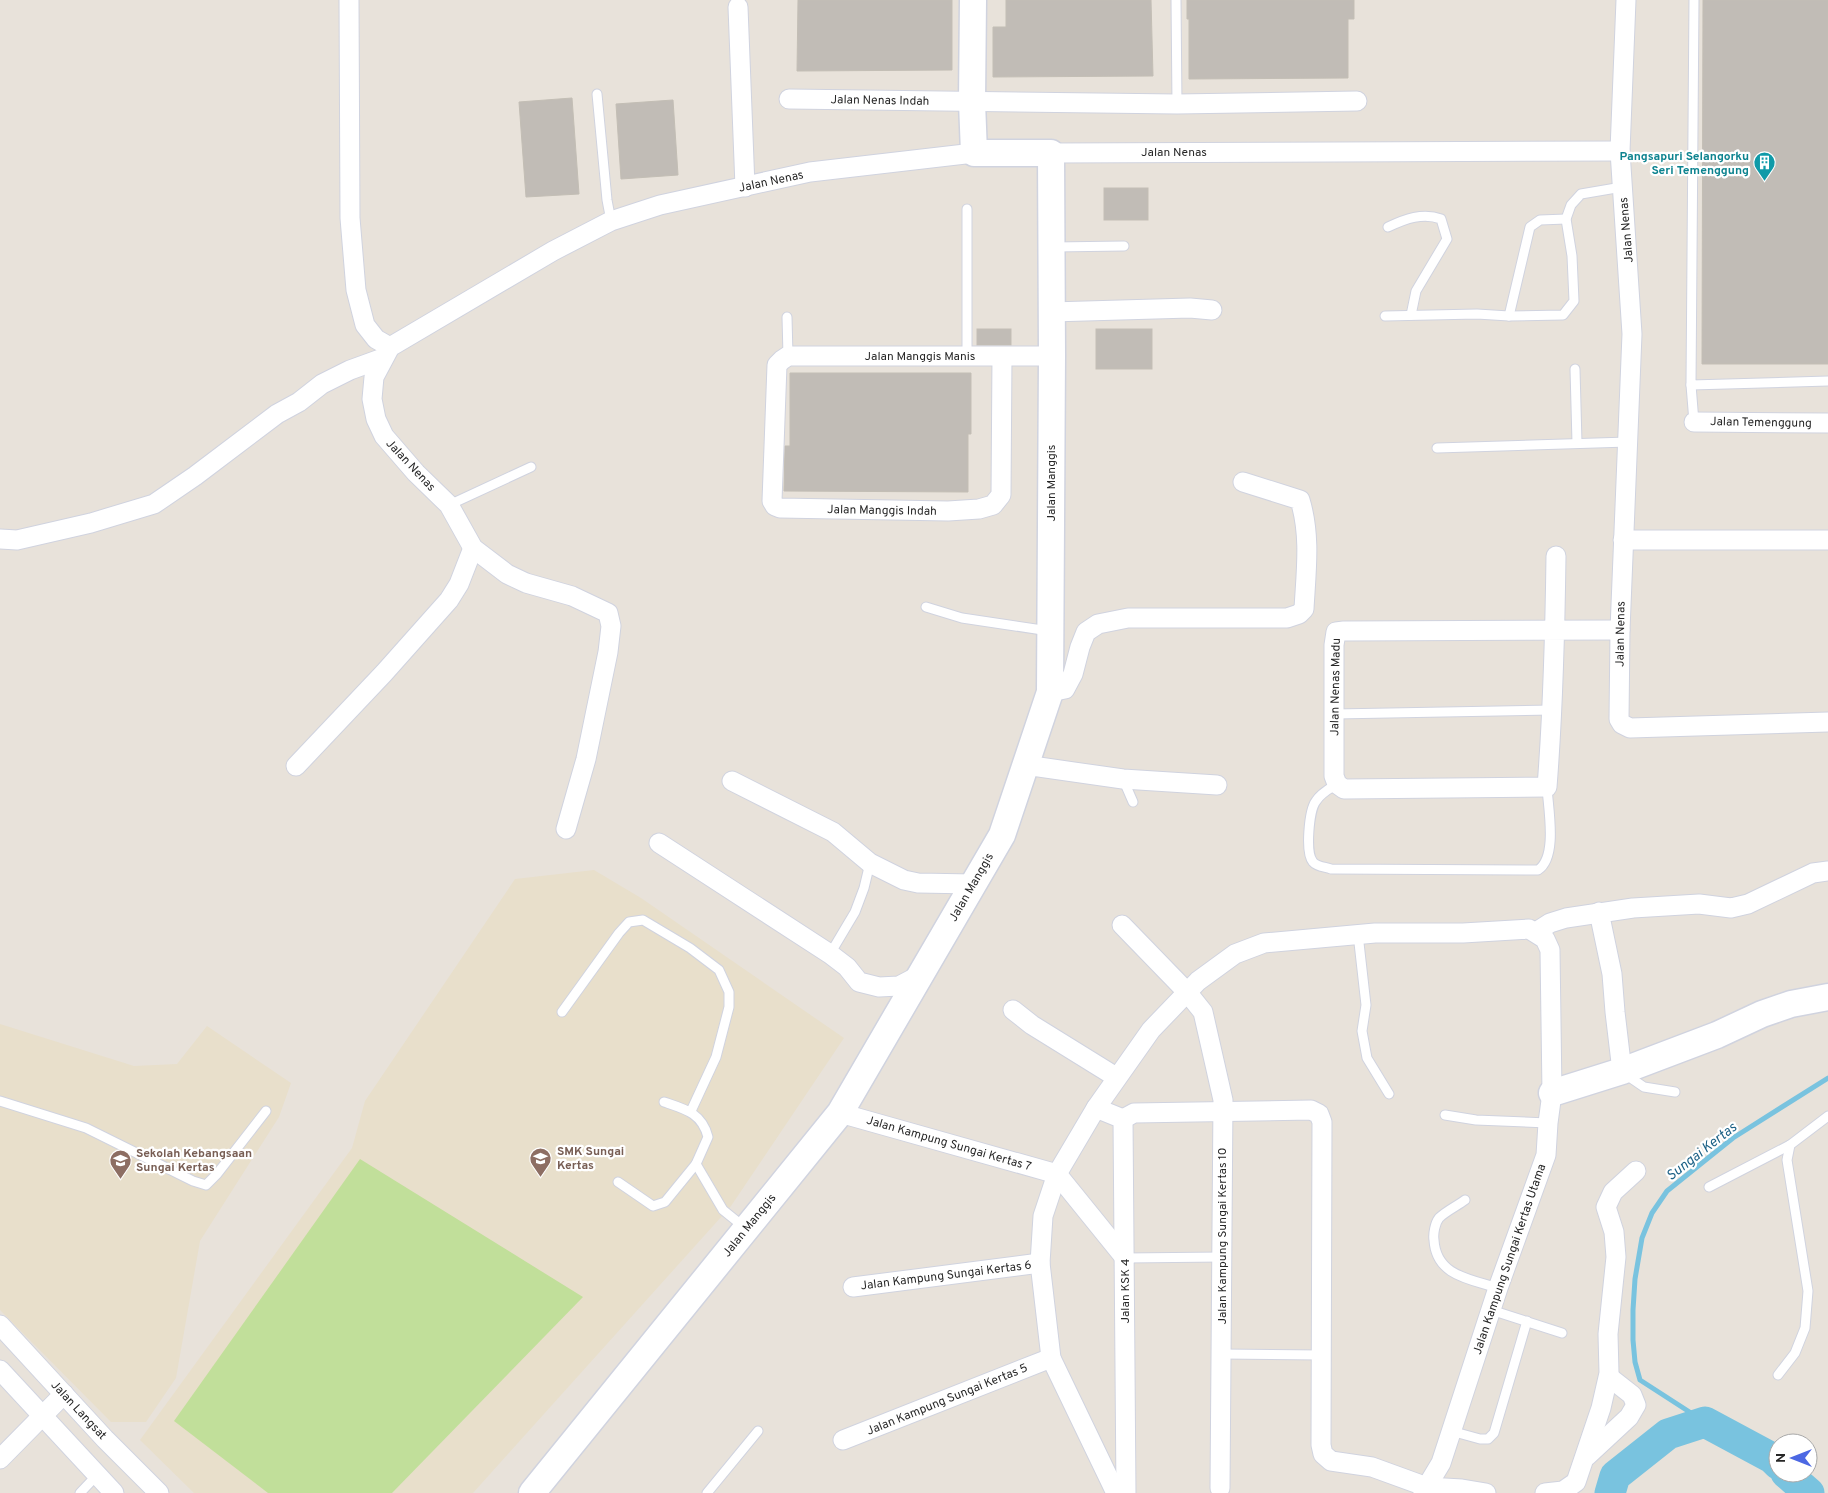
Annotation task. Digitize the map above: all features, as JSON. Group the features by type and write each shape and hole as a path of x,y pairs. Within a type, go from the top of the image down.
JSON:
{"street":[{"path":"0,539 17,540 91,523 154,504 276,414 299,402 322,384 387,353 365,324 356,290 350,218 349,0"},
{"path":"973,0 972,102 974,153"},
{"path":"1620,151 1626,0"},
{"path":"738,7 745,186"},
{"name":"Jalan Nenas Indah","path":"789,99 1177,104 1357,101"},
{"name":"Jalan Nenas","path":"472,548 449,504 416,473 384,436 376,419 372,399 374,377 387,353 553,251 611,221 660,205 810,172 974,153 1620,151 1632,334 1620,630 1620,719 1622,724 1630,728 1828,722"},
{"name":"Jalan Manggis","path":"532,1493 840,1113 1002,835 1050,692 1051,153"},
{"path":"1051,312 1190,308 1212,310"},
{"name":"Jalan Manggis Manis","path":"788,356 1052,356"},
{"name":"Jalan Manggis Indah","path":"788,356 778,365 772,501 775,506 780,508 948,511 980,509 993,504 1001,495 1002,356"},
{"name":"Jalan Temenggung","path":"1694,422 1828,423"},
{"path":"1050,692 1065,689 1073,674 1086,632 1098,624 1128,618 1287,618 1299,614 1304,609 1308,545 1306,518 1300,500 1243,482"},
{"path":"1623,540 1828,540"},
{"path":"296,766 384,673 449,600 459,584 472,548 507,574 526,583 572,596 608,613 611,626 608,652 586,759 566,830"},
{"path":"1337,784 1344,788 1547,787 1552,742 1556,556"},
{"name":"Jalan Nenas Madu","path":"1337,784 1334,776 1334,645 1336,632 1620,630"},
{"path":"1025,765 1098,774 1122,779 1217,785"},
{"path":"732,781 833,832 870,863 904,880 918,883 974,884"},
{"path":"659,843 830,954 846,967 859,982 879,987 899,986 920,976"},
{"path":"1118,1493 1051,1358 1040,1263 1043,1216 1057,1174 1116,1077 1151,1030 1198,981 1229,958 1264,943 1375,933 1463,933 1529,929 1536,932 1550,923 1599,912 1699,904 1731,908 1748,904 1813,873 1828,871"},
{"path":"1599,912 1612,974 1622,1071"},
{"name":"Jalan Kampung Sungai Kertas 10","path":"1122,925 1187,992 1203,1012 1223,1100 1220,1488"},
{"name":"Jalan Kampung Sungai Kertas Utama","path":"1425,1490 1441,1464 1498,1288 1546,1155 1552,1093 1550,950 1545,939 1536,932"},
{"path":"1552,1093 1622,1071 1717,1035 1790,1004 1828,997"},
{"path":"1013,1010 1032,1025 1116,1077"},
{"path":"1096,1108 1123,1119 1134,1113 1310,1110 1319,1114 1322,1122 1321,1445 1323,1454 1331,1461 1372,1467 1425,1490 1462,1489 1486,1493"},
{"name":"Jalan Kampung Sungai Kertas 7","path":"840,1113 1057,1174"},
{"name":"Jalan KSK 4","path":"1118,1493 1125,1258 1123,1119"},
{"path":"1545,1493 1563,1491 1576,1482 1601,1408 1609,1377 1608,1334 1616,1257 1614,1232 1606,1207 1613,1192 1636,1171"},
{"path":"1057,1174 1125,1258"},
{"name":"Jalan Kampung Sungai Kertas 6","path":"852,1287 1040,1263"},
{"name":"Jalan Langsat","path":"0,1325 159,1493"},
{"name":"Jalan Kampung Sungai Kertas 5","path":"843,1440 1051,1358"},
{"path":"0,1370 114,1493"},
{"path":"1585,1457 1630,1417 1636,1405 1632,1396 1609,1377"},
{"path":"0,1459 64,1394"}],"lane":[{"path":"1176,0 1177,104"},
{"path":"1694,0 1691,385 1694,422"},
{"path":"597,94 607,200 611,221"},
{"path":"1385,316 1563,315 1574,301 1572,256 1566,218 1571,205 1581,194 1622,186"},
{"path":"967,209 968,356"},
{"path":"1388,227 1407,218 1431,215 1441,219 1447,239 1416,291 1411,315"},
{"path":"1509,316 1530,227 1540,220 1566,218"},
{"path":"1051,247 1124,246"},
{"path":"787,317 788,356"},
{"path":"1575,369 1577,444"},
{"path":"1691,385 1828,381"},
{"path":"1437,448 1628,442"},
{"path":"449,504 531,466"},
{"path":"926,606 962,618 1049,631"},
{"path":"1335,714 1552,710"},
{"path":"1122,779 1132,802"},
{"path":"1337,784 1320,795 1314,802 1310,814 1309,854 1313,862 1331,869 1538,870 1544,866 1549,853 1550,830 1547,787"},
{"path":"830,954 855,912 864,888 870,863"},
{"path":"562,1012 629,922 643,920 690,948 712,964 719,970 729,992 729,1007 716,1057 691,1111"},
{"path":"1358,934 1366,1005 1362,1031 1367,1058 1389,1094"},
{"path":"1622,1071 1644,1087 1675,1092"},
{"path":"0,1101 86,1128 193,1181 206,1185 217,1174 266,1111"},
{"path":"618,1182 653,1206 658,1205 665,1202 696,1164 708,1136 704,1124 691,1111 664,1102"},
{"path":"1445,1115 1476,1120 1548,1123"},
{"path":"1709,1187 1790,1145 1828,1116"},
{"path":"1778,1375 1795,1353 1805,1328 1808,1292 1787,1160 1790,1145"},
{"path":"696,1164 723,1210 746,1228"},
{"path":"1465,1200 1439,1219 1434,1233 1435,1249 1444,1266 1453,1274 1498,1288"},
{"path":"1125,1258 1222,1257"},
{"path":"1491,1310 1562,1333"},
{"path":"1451,1431 1480,1439 1488,1439 1494,1433 1527,1321"},
{"path":"1221,1354 1321,1355"},
{"path":"707,1493 758,1431"},
{"path":"80,1493 97,1475"}],"shaded area":[{"name":"SMK Sungai Kertas","path":"594,870 641,898 844,1038 731,1206 473,1493 194,1493 140,1440 352,1148 365,1101 515,879"},
{"name":"Sekolah Kebangsaan Sungai Kertas","path":"0,1024 134,1066 177,1064 207,1026 291,1083 279,1117 200,1241 176,1378 146,1422 111,1422 0,1310"}],"green space":[{"path":"360,1159 583,1297 392,1493 268,1493 174,1421"}],"building":[{"path":"798,0 952,0 952,70 797,71"},
{"path":"1006,0 1151,0 1153,76 993,77 993,27 1006,27"},
{"path":"1187,0 1354,0 1354,19 1348,19 1348,78 1189,79 1189,19 1187,19"},
{"name":"Pangsapuri Selangorku Seri Temenggung","path":"1703,0 1828,0 1828,364 1702,364"},
{"path":"572,98 579,194 526,197 519,102"},
{"path":"673,100 678,175 621,179 616,104"},
{"path":"1104,188 1148,188 1148,220 1104,220"},
{"path":"977,329 1011,329 1011,345 977,345"},
{"path":"1096,329 1152,329 1152,369 1096,369"},
{"path":"790,373 971,373 971,434 968,434 968,492 784,491 785,446 790,446"}],"waterway":[{"name":"Sungai Kertas","path":"1705,1422 1640,1380 1635,1362 1633,1310 1635,1279 1642,1238 1652,1213 1667,1191 1733,1138 1828,1078"},
{"path":"1610,1493 1615,1476 1668,1434 1705,1422 1768,1456"},
{"path":"1798,1483 1809,1493"}],"place":[{"name":"Pangsapuri Selangorku Seri Temenggung","path":"1765,182"},
{"name":"SMK Sungai Kertas","path":"541,1177"},
{"name":"Sekolah Kebangsaan Sungai Kertas","path":"120,1179"}]}
